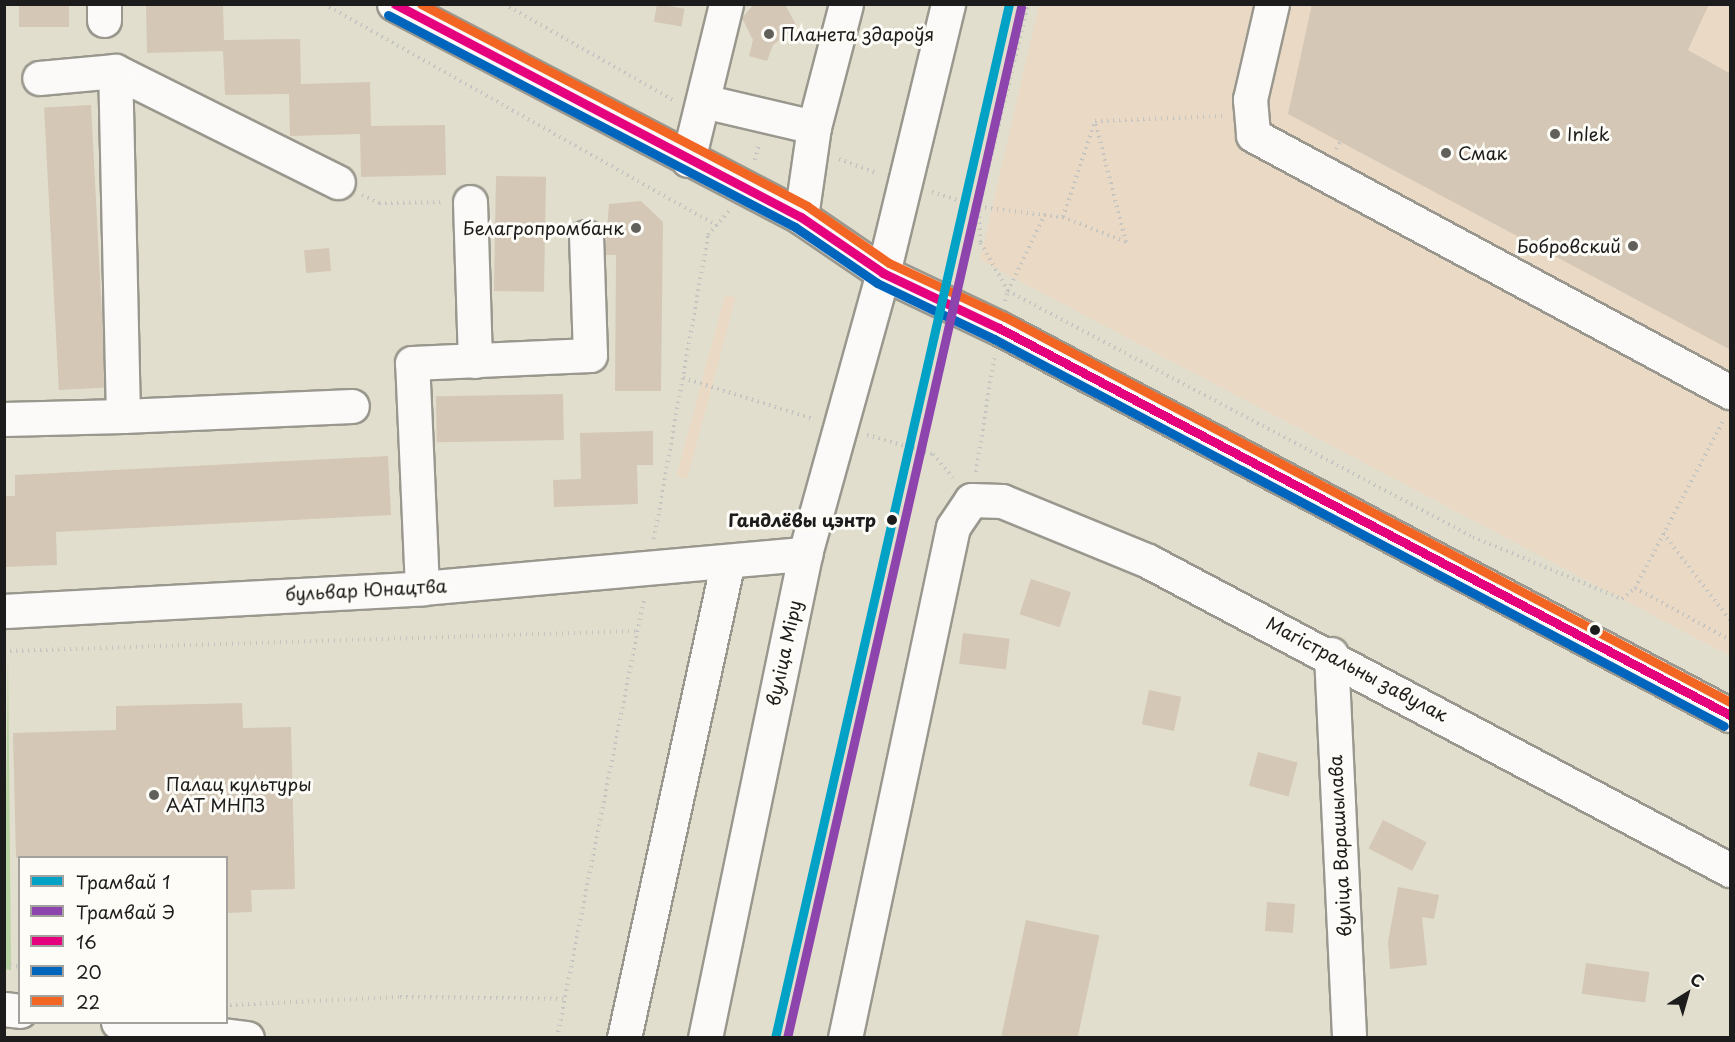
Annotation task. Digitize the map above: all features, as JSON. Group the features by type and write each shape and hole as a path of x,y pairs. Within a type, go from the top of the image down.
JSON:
{"street":[{"path":"394,4 801,218 883,273 999,328 1731,715"},
{"path":"688,160 726,4"},
{"path":"801,218 813,138 846,4"},
{"name":"вуліца Міру","path":"705,1038 805,554 883,273 948,4"},
{"path":"1272,4 1251,114 1253,135 1731,392"},
{"path":"115,71 123,416"},
{"path":"39,78 115,71 338,182"},
{"path":"701,108 813,138"},
{"path":"470,202 475,361"},
{"path":"422,588 412,363 590,355 586,237"},
{"path":"4,419 352,406"},
{"name":"Магістральны завулак","path":"845,1038 953,527 971,500 1002,501 1148,561 1331,654 1731,870"},
{"name":"бульвар Юнацтва","path":"4,611 422,588 728,563 805,554"},
{"path":"620,1037 728,563"},
{"name":"вуліца Варашылава","path":"1331,654 1349,1038"},
{"path":"127,1024 247,1038"}],"path":[{"path":"324,4 717,225"},
{"path":"504,4 701,108"},
{"path":"979,207 1028,4"},
{"path":"1095,121 1251,114"},
{"path":"813,138 904,183 979,207 1063,217 1126,242 1095,121"},
{"path":"1063,217 1095,121"},
{"path":"557,1038 649,569 708,235 747,190 761,134"},
{"path":"338,182 379,203 470,202"},
{"path":"1045,214 1008,291 1473,537 1622,599 1635,588 1731,408"},
{"path":"1664,533 1731,620"},
{"path":"1635,588 1731,640"},
{"path":"4,651 637,631"},
{"path":"228,1005 400,997 564,999"}],"shaded area":[{"path":"1039,5 1730,5 1730,656 980,260"},
{"path":"725,295 736,298 687,478 677,476"}],"green space":[{"path":"8,655 11,970 4,969"}],"building":[{"path":"19,4 69,4 69,27 19,27"},
{"path":"657,4 685,9 681,27 654,22"},
{"name":"Планета здароўя","path":"754,4 785,4 797,27 773,45 767,61 749,56 753,40 742,18"},
{"name":"Бобровский","path":"1312,4 1709,4 1688,50 1731,74 1731,350 1288,114"},
{"path":"223,5 224,40 300,39 301,84 370,82 371,126 445,125 446,175 361,177 360,134 290,136 289,94 225,95 223,51 147,53 146,6"},
{"path":"91,105 106,388 59,390 44,107"},
{"path":"496,176 546,177 544,292 494,291"},
{"path":"641,201 663,222 661,391 615,391 616,255 605,255 609,204"},
{"path":"329,248 331,271 306,273 304,250"},
{"path":"563,394 564,440 437,442 436,396"},
{"path":"653,431 653,465 637,465 638,504 554,507 553,480 581,479 580,433"},
{"path":"388,456 391,515 56,532 57,565 4,567 4,496 15,496 15,475"},
{"path":"1031,579 1071,592 1060,627 1020,614"},
{"path":"963,633 1010,639 1006,669 959,664"},
{"path":"1149,690 1181,697 1174,731 1142,724"},
{"name":"Палац культуры ААТ МНПЗ","path":"242,703 243,728 291,727 295,889 251,890 252,912 228,913 228,856 18,856 16,858 13,733 116,730 116,706"},
{"path":"1258,752 1298,763 1289,796 1249,786"},
{"path":"1383,820 1427,842 1412,871 1368,849"},
{"path":"1398,887 1439,895 1434,919 1422,917 1427,965 1390,969 1388,942"},
{"path":"1267,902 1295,904 1293,933 1265,931"},
{"path":"1026,920 1099,936 1078,1038 1001,1037"},
{"path":"1586,963 1649,972 1645,1003 1582,994"}],"tram line":[{"name":"1","path":"775,1038 1009,4"},
{"name":"Э","path":"787,1038 1021,7"}],"transit line":[{"name":"16","path":"395,4 801,217 883,273 999,328 1730,715"},
{"name":"22","path":"421,4 807,206 889,263 1005,317 1730,702"},
{"name":"20","path":"388,15 795,227 877,283 994,339 1724,726"}],"place":[{"name":"Планета здароўя","path":"769,34"},
{"name":"Inlek","path":"1555,134"},
{"name":"Смак","path":"1446,153"},
{"name":"Белагропромбанк","path":"636,228"},
{"name":"Бобровский","path":"1633,246"},
{"name":"Гандлёвы цэнтр","path":"892,520"},
{"name":"Палац культуры ААТ МНПЗ","path":"154,795"}]}
